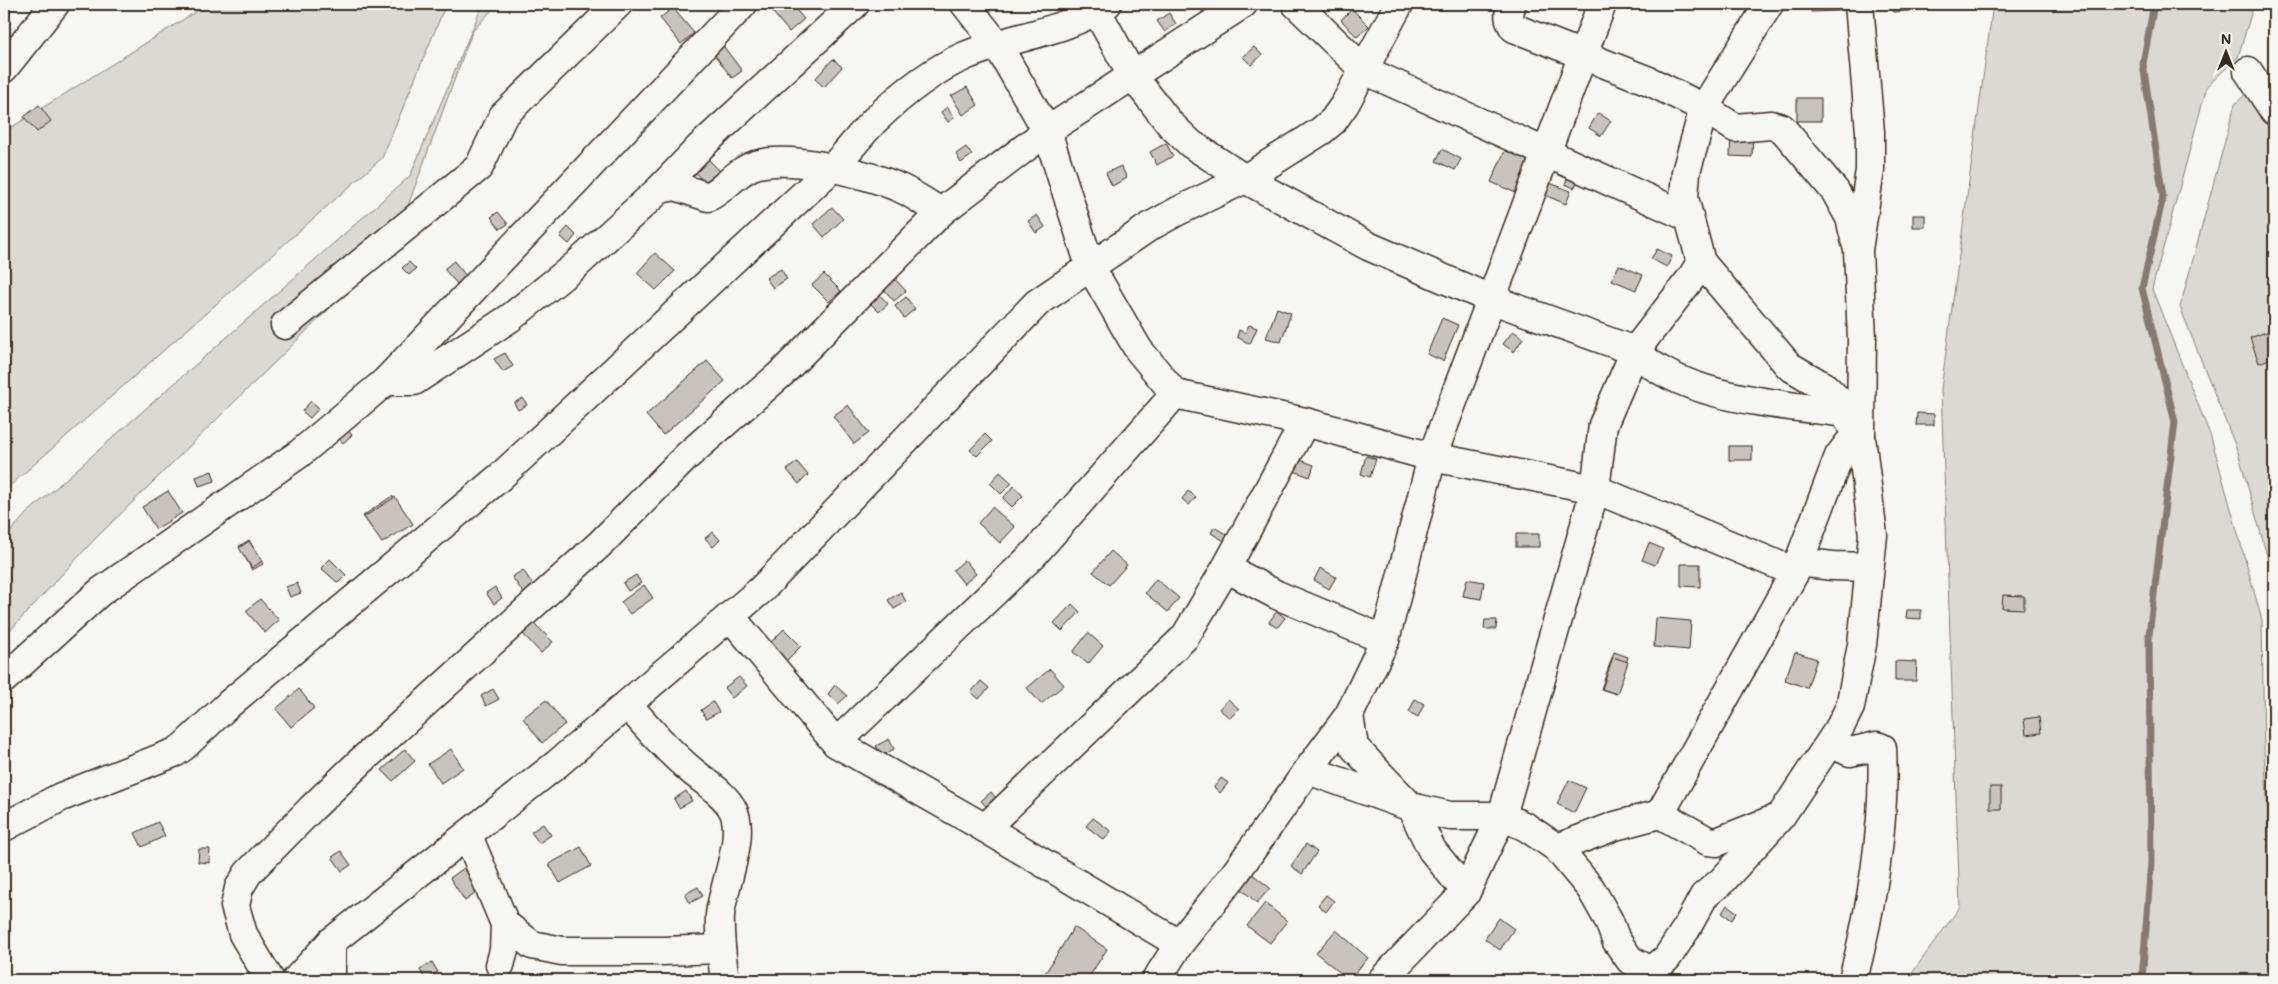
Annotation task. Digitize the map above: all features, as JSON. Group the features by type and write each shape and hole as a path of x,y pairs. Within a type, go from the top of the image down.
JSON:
{"street":[{"path":"6,60 55,4"},
{"path":"285,324 479,167 503,116 618,4"},
{"path":"4,679 96,596 299,454 386,381 743,4"},
{"path":"386,381 414,381 510,318 575,266 660,190 700,147 855,4"},
{"path":"965,4 998,46 1047,131 1090,266 1138,350 1175,394 1305,422 1432,457 1595,489 1796,567 1868,567"},
{"path":"270,980 242,934 234,906 238,888 248,873 360,762 601,544 687,456 783,372 941,212 1047,131 1132,75 1215,24 1243,4"},
{"path":"1296,4 1364,70 1688,217"},
{"path":"296,980 331,942 468,836 628,705 762,589 1022,317 1050,292 1178,211 1245,179 1321,131 1333,121 1345,104 1399,4"},
{"path":"1512,4 1508,13 1514,28 1649,81 1704,108 1734,128 1771,125 1782,128 1835,191 1850,218 1858,250"},
{"path":"1156,980 1179,944 1234,874 1349,715 1385,640 1432,457 1493,300 1602,4"},
{"path":"1769,4 1704,108 1686,172 1684,198 1688,217 1697,241 1701,262 1789,366 1825,387 1836,398 1852,429 1861,437"},
{"path":"1308,770 1411,807 1450,816 1502,816 1526,827 1557,848 1591,889 1609,921 1616,940 1630,960 1650,977 1677,944 1704,896 1723,880 1781,816 1830,743 1850,707 1862,645 1868,567 1873,535 1861,437 1862,339 1858,250 1870,170 1870,132 1859,4"},
{"path":"4,827 61,797 176,752 183,747 229,704 500,477 832,168 852,148 873,122 904,94 939,70 965,56 1050,30 1099,6 1132,75 1170,124 1191,144 1245,179 1368,246 1493,300 1635,351 1648,365 1700,387 1750,400 1845,413"},
{"path":"2248,72 2274,111"},
{"path":"660,190 675,186 708,197 717,193 741,171 757,164 788,161 832,168 902,189 941,212"},
{"path":"1382,980 1466,892 1502,816 1595,489 1603,425 1635,351 1692,277 1701,262"},
{"path":"836,744 1034,554 1175,394"},
{"path":"984,828 1185,636 1226,568 1305,422"},
{"path":"1660,814 1796,567 1839,456 1849,442 1861,437"},
{"path":"1226,568 1277,595 1385,640"},
{"path":"730,616 836,744 984,828 1179,944"},
{"path":"628,705 658,740 709,784 732,809 737,822 737,834 722,901 721,949 725,980"},
{"path":"1349,715 1354,747 1411,807 1432,850 1466,892"},
{"path":"1830,743 1850,752 1877,746 1882,748 1881,823 1873,890 1853,980"},
{"path":"1557,848 1615,826 1660,814 1708,841 1717,842 1781,816"},
{"path":"468,836 505,924 504,950 493,973"},
{"path":"505,924 532,945 562,951 606,952 721,949"},
{"path":"331,942 331,980"},
{"path":"493,973 532,945"}],"shaded area":[{"path":"208,4 446,4 382,158 4,491 4,132"},
{"path":"483,4 497,4 472,32 393,246 94,540 4,637 4,539 26,514 410,176"},
{"path":"1993,4 2254,4 2238,57 2207,86 2152,289 2211,437 2262,620 2264,749 2274,908 2274,971 2269,980 1907,980 1960,907 1941,389"},
{"path":"2274,48 2274,581 2239,455 2180,307 2235,104 2267,75"}],"building":[{"path":"766,4 791,4 804,19 789,32"},
{"path":"1196,4 1212,4 1218,11 1208,19"},
{"path":"1810,4 1838,4 1839,11 1811,12"},
{"path":"1893,4 1909,4 1909,11 1893,12"},
{"path":"673,8 694,33 681,44 660,18"},
{"path":"1352,9 1369,26 1357,37 1341,20"},
{"path":"1169,13 1176,24 1165,32 1157,21"},
{"path":"721,43 742,71 732,78 711,50"},
{"path":"1254,47 1262,55 1251,65 1243,57"},
{"path":"833,59 842,67 824,87 815,79"},
{"path":"967,87 978,105 963,115 951,96"},
{"path":"1797,98 1821,98 1821,121 1797,121"},
{"path":"39,105 51,121 37,132 24,117"},
{"path":"947,107 954,118 948,122 941,112"},
{"path":"1598,113 1611,121 1601,136 1589,128"},
{"path":"1731,132 1753,133 1752,157 1730,156"},
{"path":"1166,143 1173,156 1157,165 1150,152"},
{"path":"1507,146 1532,157 1516,193 1491,182"},
{"path":"966,147 972,155 961,163 956,154"},
{"path":"1442,149 1461,159 1455,170 1436,161"},
{"path":"703,154 721,172 708,186 690,167"},
{"path":"1121,166 1127,178 1112,186 1106,173"},
{"path":"1568,177 1578,181 1574,188 1565,184"},
{"path":"1547,182 1571,191 1566,204 1542,194"},
{"path":"832,207 843,219 824,237 813,224"},
{"path":"498,212 508,224 500,229 491,217"},
{"path":"1037,215 1045,227 1036,233 1028,221"},
{"path":"1913,215 1925,215 1925,227 1913,227"},
{"path":"568,227 576,235 569,244 560,236"},
{"path":"1657,249 1672,256 1667,267 1651,259"},
{"path":"655,253 675,271 656,290 637,273"},
{"path":"454,261 467,277 458,285 444,269"},
{"path":"409,262 416,269 409,275 402,268"},
{"path":"1619,265 1643,275 1636,290 1612,280"},
{"path":"781,269 787,279 773,288 766,278"},
{"path":"824,274 841,291 829,302 812,285"},
{"path":"892,276 906,291 894,301 881,286"},
{"path":"877,292 888,304 879,312 868,301"},
{"path":"906,297 915,309 904,318 895,306"},
{"path":"1277,308 1291,313 1281,342 1266,338"},
{"path":"1442,318 1458,325 1443,361 1427,354"},
{"path":"1249,325 1257,328 1250,344 1237,337 1239,330 1245,333"},
{"path":"2274,329 2274,357 2259,363 2250,338"},
{"path":"1513,331 1523,338 1514,352 1503,344"},
{"path":"505,353 513,366 503,372 494,359"},
{"path":"707,361 725,381 663,435 646,415"},
{"path":"523,398 527,405 518,410 514,403"},
{"path":"311,401 319,408 310,418 302,411"},
{"path":"848,405 869,433 854,444 833,416"},
{"path":"1917,413 1934,414 1934,425 1916,425"},
{"path":"346,428 352,435 343,443 337,436"},
{"path":"985,434 992,441 977,456 970,450"},
{"path":"1729,446 1752,446 1752,460 1729,460"},
{"path":"1366,456 1376,459 1370,477 1361,474"},
{"path":"1292,457 1314,465 1310,477 1288,469"},
{"path":"797,462 808,475 799,484 787,470"},
{"path":"212,471 215,481 199,486 196,477"},
{"path":"1000,472 1012,483 1001,494 990,483"},
{"path":"1014,486 1023,496 1012,507 1003,498"},
{"path":"168,491 182,513 156,529 142,507"},
{"path":"1188,491 1196,497 1189,505 1182,499"},
{"path":"392,496 403,511 374,531 363,516"},
{"path":"395,497 413,524 382,543 364,517"},
{"path":"992,507 1015,527 1000,543 978,523"},
{"path":"1214,527 1229,536 1226,542 1211,533"},
{"path":"713,532 720,540 713,547 705,538"},
{"path":"1516,534 1539,534 1539,547 1516,547"},
{"path":"249,540 263,564 252,570 239,546"},
{"path":"249,541 262,561 252,568 239,548"},
{"path":"1649,543 1663,549 1655,565 1642,560"},
{"path":"1111,551 1127,565 1109,585 1093,572"},
{"path":"330,559 346,575 338,583 321,568"},
{"path":"965,560 976,574 964,584 953,570"},
{"path":"1681,564 1700,564 1700,587 1681,586"},
{"path":"1320,568 1336,577 1329,589 1314,580"},
{"path":"523,570 535,588 525,595 512,577"},
{"path":"636,575 641,583 628,591 623,583"},
{"path":"1156,579 1179,598 1168,612 1145,593"},
{"path":"1467,579 1484,582 1481,599 1463,596"},
{"path":"297,583 301,593 290,597 286,587"},
{"path":"644,585 653,598 630,614 621,602"},
{"path":"495,587 502,598 494,604 486,593"},
{"path":"901,592 906,602 894,609 888,600"},
{"path":"2003,595 2024,596 2024,609 2002,608"},
{"path":"260,599 279,620 265,633 246,611"},
{"path":"1072,604 1080,612 1062,631 1054,623"},
{"path":"1907,610 1921,610 1921,619 1906,618"},
{"path":"1277,611 1285,618 1277,628 1269,622"},
{"path":"1656,618 1691,621 1689,650 1654,647"},
{"path":"1485,620 1497,620 1496,629 1484,629"},
{"path":"534,623 553,642 541,653 523,634"},
{"path":"784,629 801,646 781,666 764,649"},
{"path":"1088,633 1103,646 1088,664 1073,652"},
{"path":"1614,652 1628,657 1616,694 1601,689"},
{"path":"1795,652 1817,659 1807,688 1785,680"},
{"path":"1613,657 1628,662 1617,694 1602,689"},
{"path":"1895,661 1917,662 1916,681 1895,681"},
{"path":"1050,669 1064,685 1041,704 1027,688"},
{"path":"739,677 747,686 732,698 724,688"},
{"path":"981,681 989,688 979,699 971,692"},
{"path":"835,685 847,696 838,704 828,694"},
{"path":"299,689 314,708 291,727 276,709"},
{"path":"493,689 499,699 486,706 481,696"},
{"path":"1228,699 1239,709 1230,718 1219,709"},
{"path":"1415,699 1424,704 1418,717 1409,712"},
{"path":"546,700 565,724 542,743 523,718"},
{"path":"713,702 719,712 706,719 701,710"},
{"path":"2039,717 2041,733 2026,735 2024,719"},
{"path":"889,739 894,749 882,756 876,746"},
{"path":"405,749 415,761 393,781 382,770"},
{"path":"451,749 463,768 441,783 428,764"},
{"path":"1221,778 1228,783 1220,793 1214,787"},
{"path":"1569,780 1586,788 1574,813 1557,804"},
{"path":"1990,787 2001,787 2001,809 1990,809"},
{"path":"686,791 692,801 679,808 674,799"},
{"path":"991,792 996,798 987,807 981,801"},
{"path":"1093,818 1111,831 1104,840 1086,826"},
{"path":"158,822 165,836 142,847 135,833"},
{"path":"543,824 551,835 539,843 531,832"},
{"path":"1306,844 1317,852 1302,874 1291,866"},
{"path":"581,847 591,866 560,883 549,864"},
{"path":"199,849 210,849 209,863 198,862"},
{"path":"341,851 351,865 342,871 332,857"},
{"path":"464,868 479,891 465,901 450,878"},
{"path":"1251,873 1270,888 1257,903 1239,887"},
{"path":"698,887 703,896 690,903 685,894"},
{"path":"1326,895 1334,901 1326,912 1318,905"},
{"path":"1265,903 1287,921 1270,943 1247,926"},
{"path":"1727,905 1737,912 1732,920 1722,913"},
{"path":"1499,918 1514,929 1500,950 1485,939"},
{"path":"1074,927 1107,949 1087,980 1041,980"},
{"path":"1336,930 1368,958 1349,980 1316,953"},
{"path":"432,962 438,972 425,979 420,970"}],"waterway":[{"path":"2142,980 2151,862 2149,635 2175,422 2142,288 2163,197 2143,64 2154,4"}]}
